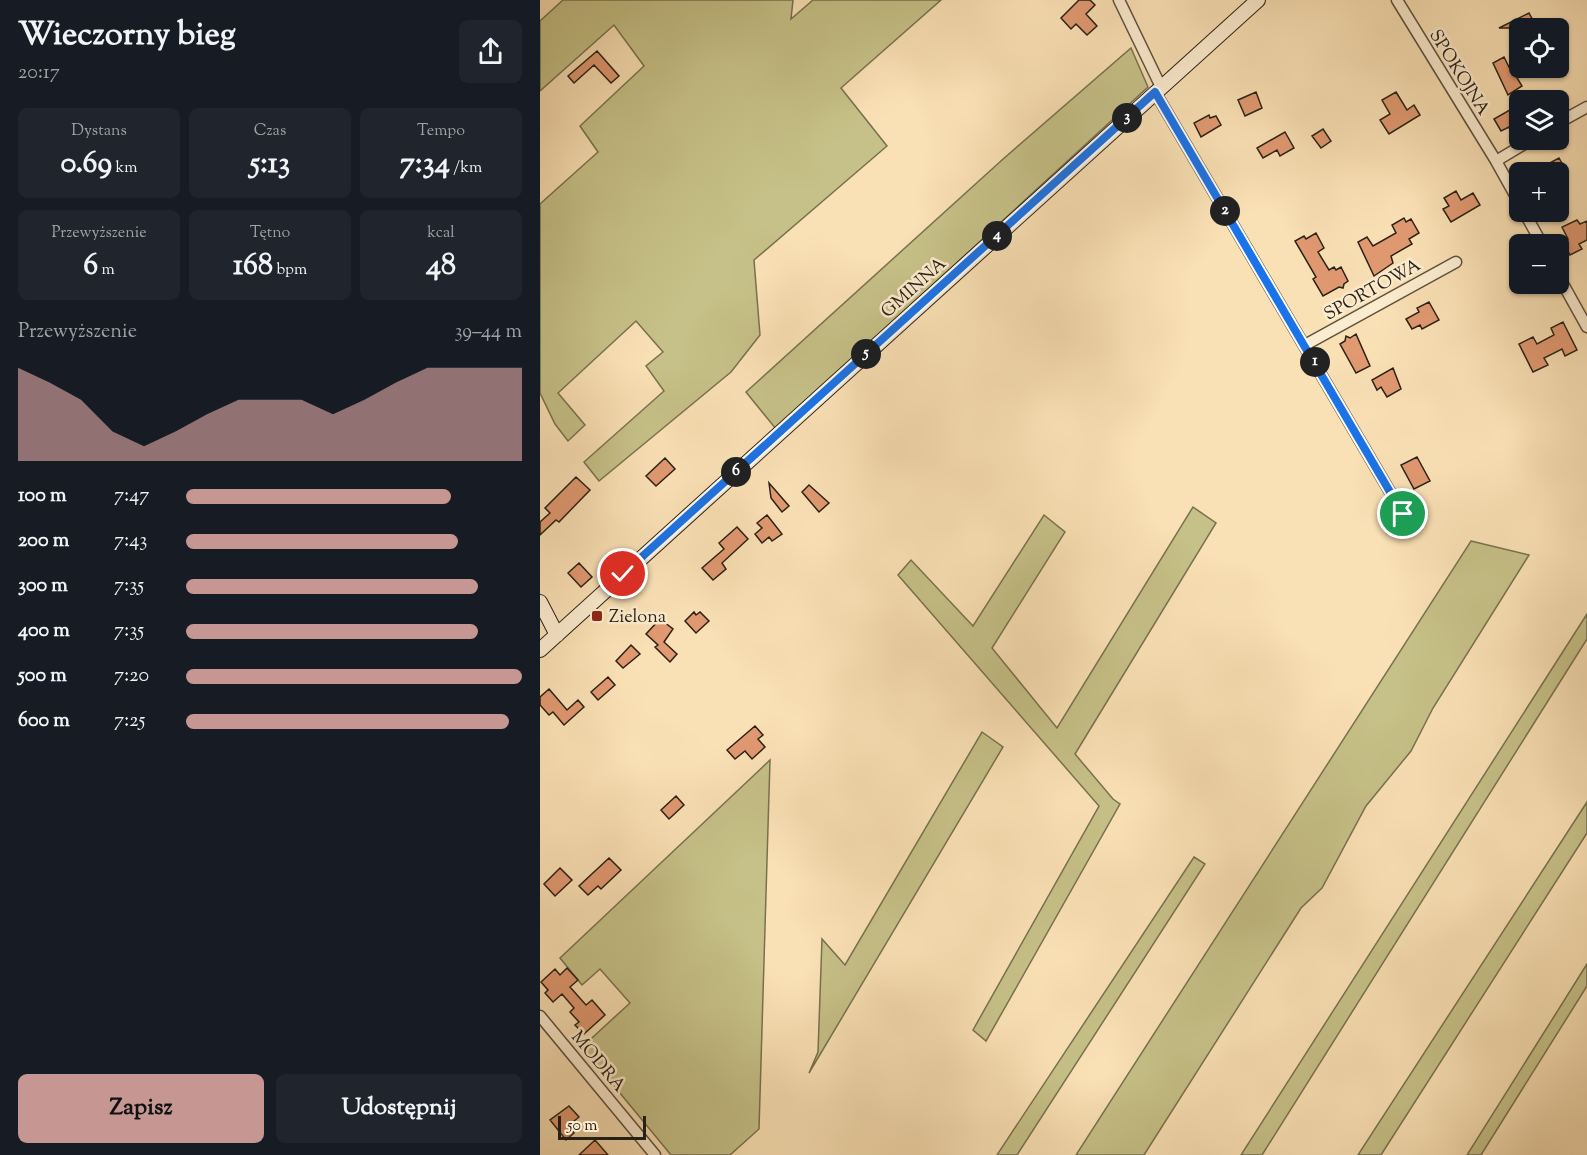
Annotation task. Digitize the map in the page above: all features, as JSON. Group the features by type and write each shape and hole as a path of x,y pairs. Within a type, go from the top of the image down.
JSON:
{"main road":[{"name":"GMINNA","path":"540,650 1258,0"},
{"path":"540,602 557,635"}],"street":[{"path":"1119,0 1158,89 1403,514"},
{"name":"SPOKOJNA","path":"1397,0 1509,184"},
{"path":"1569,117 1587,107"},
{"path":"1496,161 1515,150"},
{"name":"SPORTOWA","path":"1305,345 1456,262"},
{"path":"1569,294 1587,327"},
{"name":"MODRA","path":"540,1016 655,1155"}],"shaded area":[{"path":"563,0 793,0 791,19 813,0 941,0 841,88 887,146 754,260 760,335 731,372 599,481 584,462 664,391 646,366 663,352 636,321 558,393 585,425 568,441 555,424 540,393 540,204 598,152 580,126 644,66 614,25 540,91 540,21"},
{"path":"1131,48 1148,87 776,429 746,392 1002,160"},
{"path":"1193,507 1216,523 1075,754 1113,799 1120,804 986,1041 973,1030 1099,806 898,575 911,560 973,626 1044,515 1065,532 992,648 1057,728"},
{"path":"1471,541 1529,555 1433,708 1411,751 1366,806 1322,888 1301,908 1144,1155 1076,1155"},
{"path":"1587,614 1587,639 1262,1155 1241,1155"},
{"path":"982,732 1003,747 809,1073 818,1052 822,939 845,965"},
{"path":"770,760 759,1129 730,1155 671,1155 582,1047 630,1003 600,969 582,985 560,958"},
{"path":"1587,802 1587,833 1381,1155 1358,1155"},
{"path":"1194,857 1205,864 1017,1155 997,1155"},
{"path":"1587,964 1587,986 1481,1155 1467,1155"}],"building":[{"path":"1079,0 1090,0 1095,5 1086,14 1097,26 1087,35 1076,24 1071,29 1061,18"},
{"path":"1529,13 1532,18 1519,18"},
{"path":"1509,23 1509,28 1499,28"},
{"path":"597,51 619,76 611,83 594,65 574,83 568,76"},
{"path":"1504,57 1509,67 1509,78 1517,78 1522,86 1516,90 1509,90 1508,95 1493,63"},
{"path":"1256,92 1262,108 1245,116 1238,100"},
{"path":"1396,92 1407,110 1414,105 1420,115 1389,134 1380,120 1390,114 1382,100"},
{"path":"1509,110 1509,127 1501,131 1494,119"},
{"path":"1209,115 1210,118 1216,116 1221,125 1201,137 1194,123"},
{"path":"1323,129 1331,141 1321,148 1312,136"},
{"path":"1285,132 1294,148 1280,156 1277,150 1263,158 1257,148"},
{"path":"1456,191 1461,200 1473,193 1480,205 1451,222 1443,209 1449,206 1444,198"},
{"path":"1404,218 1406,222 1411,219 1419,233 1409,239 1412,244 1391,256 1393,263 1374,276 1358,242 1367,237 1373,246 1396,233 1392,225"},
{"path":"1577,220 1580,224 1587,221 1587,240 1579,244 1582,249 1570,255 1569,234 1566,234 1562,227"},
{"path":"1316,233 1324,248 1318,252 1329,270 1341,267 1348,281 1343,288 1339,287 1323,296 1313,279 1316,277 1295,241 1304,236 1306,239"},
{"path":"1429,302 1439,320 1422,329 1420,325 1412,329 1406,319 1419,312 1417,308"},
{"path":"1563,322 1577,350 1565,356 1562,349 1544,358 1548,365 1533,372 1519,344 1533,337 1537,344 1554,335 1551,328"},
{"path":"1356,334 1370,366 1356,373 1340,344 1345,341 1346,336 1350,338"},
{"path":"1393,368 1401,389 1387,397 1381,387 1377,390 1372,380"},
{"path":"1417,457 1430,481 1414,489 1401,465"},
{"path":"665,458 675,469 656,486 646,476"},
{"path":"576,477 590,490 559,522 556,520 540,535 540,522 550,513 545,508"},
{"path":"769,483 789,506 782,512 771,498"},
{"path":"809,485 829,503 819,512 802,492"},
{"path":"767,515 782,534 772,541 769,537 762,543 755,534 762,528 757,523"},
{"path":"737,527 748,539 722,563 726,569 713,580 702,568 724,549 719,543"},
{"path":"579,563 592,577 581,587 568,573"},
{"path":"694,612 696,615 700,612 709,621 696,633 685,621"},
{"path":"660,619 673,629 664,642 677,654 670,662 655,647 658,645 646,634"},
{"path":"631,645 640,654 623,668 616,661"},
{"path":"608,677 615,685 598,700 591,692"},
{"path":"549,689 567,710 578,700 584,707 564,725 553,712 549,715 540,705 540,697"},
{"path":"755,726 763,735 758,739 765,747 752,759 745,751 735,759 727,750"},
{"path":"676,796 684,805 669,819 661,810"},
{"path":"609,858 621,870 601,889 598,886 588,895 579,886"},
{"path":"560,868 572,880 555,896 544,884"},
{"path":"567,968 578,980 570,987 586,1005 592,1000 605,1015 584,1034 575,1025 579,1022 570,1012 574,1008 562,994 553,1002 545,993 548,990 541,982 555,969 560,975"},
{"path":"569,1106 579,1117 568,1126 574,1133 566,1140 550,1120"},
{"path":"595,1140 608,1155 579,1155"}],"place":[{"name":"Zielona","path":"597,616"}],"route":[{"path":"623,574 1155,92 1403,514"}]}
